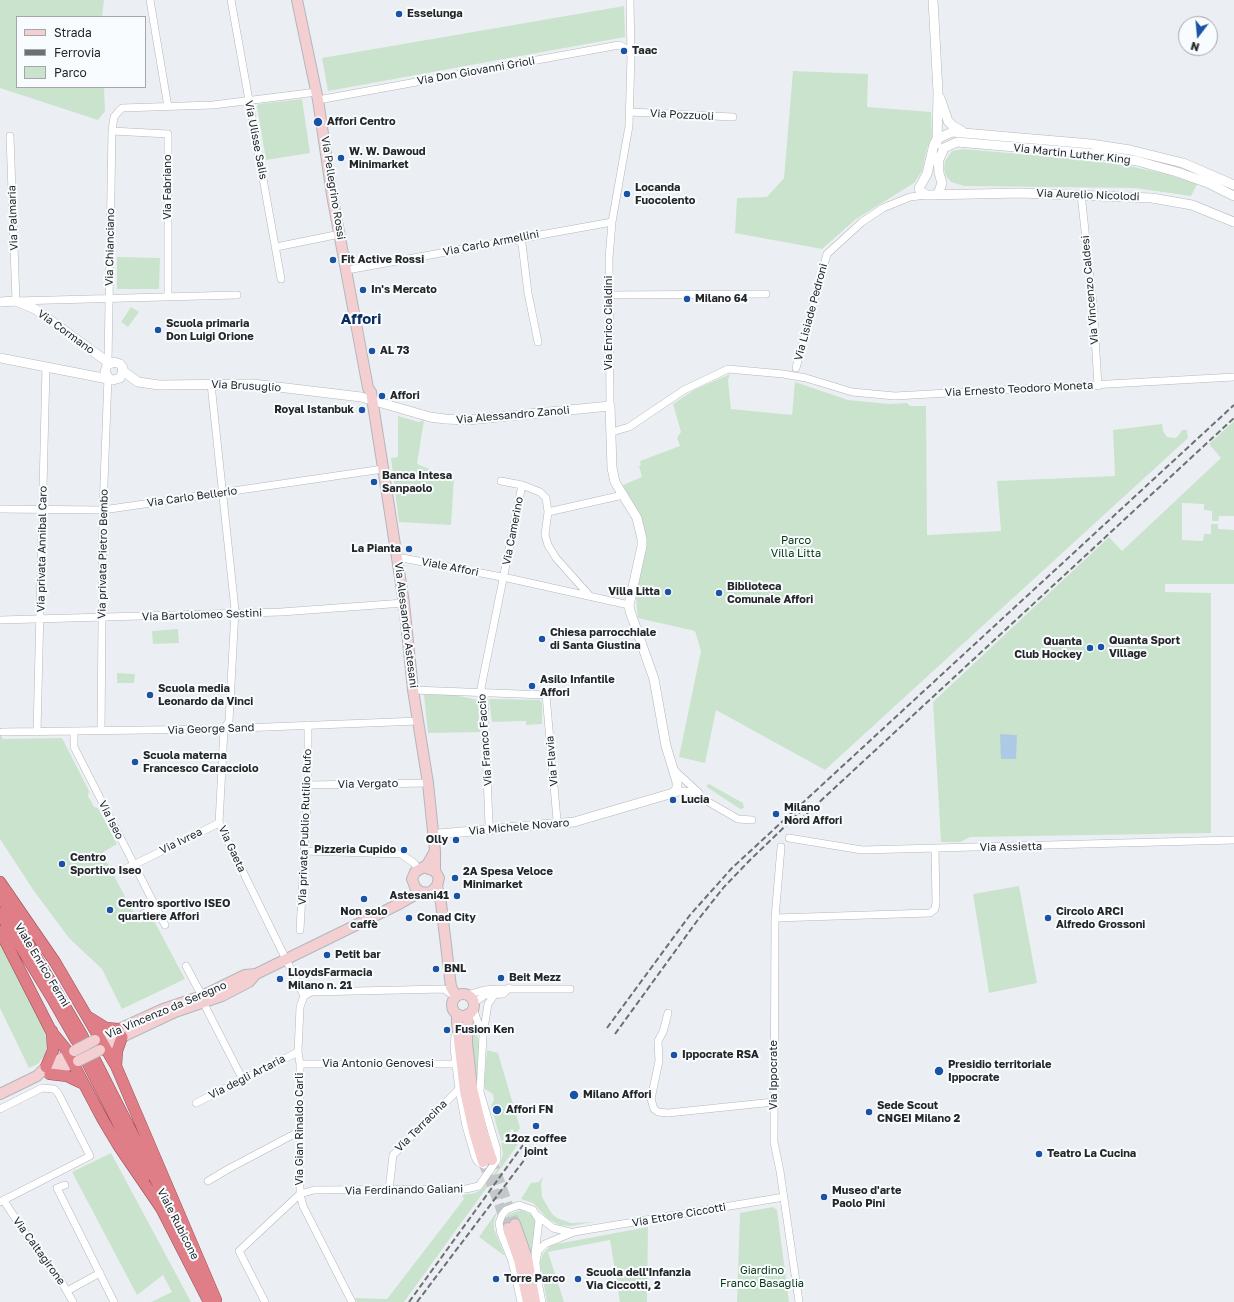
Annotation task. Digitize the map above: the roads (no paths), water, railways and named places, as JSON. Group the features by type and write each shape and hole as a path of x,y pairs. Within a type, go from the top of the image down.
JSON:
{"highway":[{"path":"0,882 34,928 88,1016 106,1028 120,1033 116,1066 214,1301"},
{"name":"Viale Enrico Fermi","path":"0,895 79,1038 0,913"},
{"path":"0,931 52,1031 53,1050 48,1070 67,1076 84,1084 118,1145 163,1211"},
{"path":"84,1084 89,1053 88,1016"},
{"path":"52,1031 89,1053 116,1066"},
{"path":"89,1053 135,1147"},
{"name":"Viale Rubicone","path":"135,1147 163,1211 214,1301"},
{"name":"Viale Rubicone","path":"135,1147 214,1301"}],"main road":[{"name":"Via Pellegrino Rossi","path":"297,0 317,96 340,234 372,400"},
{"name":"Via Alessandro Astesani","path":"372,400 404,603 414,690 428,783 436,851 435,870 439,878 425,889"},
{"path":"436,851 412,879 425,889 442,906 451,987 465,1001 467,1042 472,1088 490,1162"},
{"path":"421,868 435,870"},
{"name":"Via Vincenzo da Seregno","path":"1,1094 48,1070 89,1053 120,1033 249,982 256,974 404,901 425,889"},
{"path":"457,1018 462,1016 465,1001"},
{"path":"465,1001 452,1005 457,1018 465,1091 474,1132 490,1162"},
{"path":"528,1302 511,1226 527,1258 535,1302"}],"street":[{"path":"150,0 168,106"},
{"name":"Via Ulisse Salis","path":"231,0 281,280"},
{"name":"Via Enrico Cialdini","path":"629,605 642,542 637,518 617,486 612,468 608,294 612,222 627,142 630,112 630,0"},
{"path":"933,0 938,92 938,162 942,183 938,194"},
{"path":"619,45 627,40 630,35"},
{"path":"619,45 627,49 631,55"},
{"name":"Via Don Giovanni Grioli","path":"168,106 317,96 619,45"},
{"path":"938,92 948,121 953,126 965,133"},
{"name":"Via Chianciano","path":"108,363 112,131 114,117 122,108 168,106"},
{"name":"Via Pozzuoli","path":"630,112 733,117"},
{"name":"Via Fabriano","path":"112,131 168,134 168,297"},
{"name":"Via Martin Luther King","path":"937,139 952,132 1091,144 1130,150 1183,163 1234,185"},
{"name":"Via Palmaria","path":"10,136 16,301"},
{"path":"927,195 920,191 920,185 927,174 932,149 937,139"},
{"name":"Via Martin Luther King","path":"938,162 944,148 957,142 1097,154 1137,161 1177,172 1208,183 1234,196"},
{"path":"942,183 958,193"},
{"name":"Via Lisiade Pedroni","path":"796,368 827,254 862,222 883,208 910,197 938,194"},
{"name":"Via Aurelio Nicolodi","path":"938,194 1081,194 1170,200 1206,210 1234,222"},
{"name":"Via Vincenzo Caldesi","path":"1081,194 1093,304 1098,386"},
{"name":"Via Carlo Armellini","path":"347,270 516,238 612,222"},
{"path":"276,247 340,234"},
{"path":"516,238 522,244 528,293 538,342"},
{"path":"608,294 766,294"},
{"path":"16,301 237,295"},
{"name":"Via Cormano","path":"0,302 16,301 35,309 108,363"},
{"path":"0,358 108,377 113,380 118,379 123,371"},
{"path":"108,363 105,370 108,377"},
{"name":"Via Brusuglio","path":"108,363 119,363 123,371 138,382 159,385 253,384 327,392 372,400"},
{"name":"Via privata Annibal Caro","path":"37,732 46,367"},
{"name":"Via Ernesto Teodoro Moneta","path":"612,432 629,427 684,390 719,371 733,368 806,378 843,390 895,396 1098,386 1234,377"},
{"path":"783,374 796,368"},
{"name":"Via Ernesto Teodoro Moneta","path":"796,368 806,378"},
{"name":"Via privata Pietro Bembo","path":"101,731 103,510 108,377"},
{"name":"Via Gaeta","path":"211,384 234,614 229,721 224,729 219,823 285,960"},
{"name":"Via Alessandro Zanoli","path":"372,400 445,420 468,420 610,406"},
{"name":"Via Carlo Bellerio","path":"0,509 103,510 383,469"},
{"path":"501,481 522,485 540,492 546,498 548,512 545,529 547,543 556,558 589,595 629,605 654,679 663,734 678,784 673,793"},
{"name":"Via Camerino","path":"504,577 522,485"},
{"path":"548,512 623,495"},
{"name":"Viale Affori","path":"397,557 589,595"},
{"name":"Via Franco Faccio","path":"496,830 489,825 483,693 481,688 504,577"},
{"name":"Via Bartolomeo Sestini","path":"0,620 234,614 404,603"},
{"path":"414,690 483,693"},
{"name":"Via Flavia","path":"483,693 546,695 557,820 553,825"},
{"name":"Via George Sand","path":"2,732 224,729 419,722"},
{"name":"Via privata Publio Rutilio Rufo","path":"300,930 308,785 308,725"},
{"name":"Via Iseo","path":"74,732 74,747 165,925"},
{"path":"672,767 703,798"},
{"name":"Via Vergato","path":"308,785 428,783"},
{"path":"673,793 687,791 703,798 738,819 752,820"},
{"name":"Via Michele Novaro","path":"434,836 439,834 574,822 673,793"},
{"name":"Via Ivrea","path":"121,871 219,823"},
{"name":"Via Assietta","path":"789,838 862,850 1234,840"},
{"name":"Via Ippocrate","path":"781,847 775,918 774,1142 784,1197 799,1302"},
{"path":"775,918 930,913 935,909 936,903 935,849"},
{"path":"304,851 401,854 421,868"},
{"path":"143,914 156,907"},
{"path":"285,960 304,996 311,992 444,989 465,1001 482,1035"},
{"path":"186,966 243,1080"},
{"path":"465,1001 484,990 509,988 570,989"},
{"path":"465,1001 485,995 503,994 509,988"},
{"path":"457,1018 454,1048 459,1089 466,1126 476,1157 482,1165 491,1166 490,1162 497,1150 480,1092 482,1035 488,1004 495,994"},
{"name":"Via Gian Rinaldo Carli","path":"265,1302 239,1251 300,1194 300,1064 298,1052 300,1007 304,996"},
{"path":"668,1013 663,1032 658,1042 659,1061 651,1099 654,1109 658,1112 668,1113 774,1102"},
{"name":"Via degli Artaria","path":"196,1103 298,1052"},
{"name":"Via Antonio Genovesi","path":"300,1064 456,1064"},
{"path":"0,1110 42,1088 54,1089 58,1093 90,1156 2,1202"},
{"name":"Via Terracina","path":"389,1190 392,1155 459,1089"},
{"path":"208,1181 300,1131"},
{"name":"Via Ferdinando Galiani","path":"300,1194 314,1190 473,1188 479,1186 490,1162"},
{"path":"65,1185 57,1188 114,1302"},
{"path":"300,1194 303,1206 352,1302"},
{"name":"Via Ettore Ciccotti","path":"536,1262 538,1251 545,1244 574,1232 784,1197"},
{"name":"Via Caltagirone","path":"2,1202 67,1291 73,1302"},
{"name":"Via Ettore Ciccotti","path":"521,1302 512,1261 501,1234 499,1223 502,1215 510,1207 529,1207 553,1228 574,1232"},
{"path":"538,1216 539,1223 535,1248 542,1302"},
{"path":"67,1291 100,1273"}],"water":[{"path":"1000,734 1017,735 1016,759 1001,759"}],"tunnel":[{"path":"492,1160 515,1224"},
{"path":"483,1162 508,1228"}],"railway":[{"path":"607,1028 690,915 732,868 1234,405"},
{"path":"800,820 1234,418"},
{"path":"615,1034 697,921 724,887 803,809"},
{"path":"409,1302 523,1145"},
{"path":"417,1302 531,1151"}],"place":[{"name":"Esselunga","path":"399,14"},
{"name":"Taac","path":"624,51"},
{"name":"Affori Centro","path":"318,122"},
{"name":"W. W. Dawoud Minimarket","path":"341,158"},
{"name":"Locanda Fuocolento","path":"627,194"},
{"name":"Fit Active Rossi","path":"333,260"},
{"name":"In's Mercato","path":"363,290"},
{"name":"Milano 64","path":"687,299"},
{"name":"Scuola primaria Don Luigi Orione","path":"158,330"},
{"name":"AL 73","path":"372,351"},
{"name":"Affori","path":"382,396"},
{"name":"Royal Istanbuk","path":"362,410"},
{"name":"Banca Intesa Sanpaolo","path":"374,482"},
{"name":"La Pianta","path":"409,549"},
{"name":"Villa Litta","path":"668,592"},
{"name":"Biblioteca Comunale Affori","path":"719,593"},
{"name":"Chiesa parrocchiale di Santa Giustina","path":"542,639"},
{"name":"Quanta Sport Village","path":"1101,647"},
{"name":"Quanta Club Hockey","path":"1090,648"},
{"name":"Asilo Infantile Affori","path":"532,686"},
{"name":"Scuola media Leonardo da Vinci","path":"150,695"},
{"name":"Scuola materna Francesco Caracciolo","path":"135,762"},
{"name":"Lucia","path":"673,800"},
{"name":"Milano Nord Affori","path":"776,814"},
{"name":"Olly","path":"456,840"},
{"name":"Pizzeria Cupido","path":"404,850"},
{"name":"Centro Sportivo Iseo","path":"62,864"},
{"name":"2A Spesa Veloce Minimarket","path":"455,878"},
{"name":"Astesani41","path":"457,896"},
{"name":"Non solo caffè","path":"364,899"},
{"name":"Centro sportivo ISEO quartiere Affori","path":"110,910"},
{"name":"Conad City","path":"409,918"},
{"name":"Circolo ARCI Alfredo Grossoni","path":"1048,918"},
{"name":"Petit bar","path":"327,955"},
{"name":"BNL","path":"436,969"},
{"name":"Beit Mezz","path":"501,978"},
{"name":"LloydsFarmacia Milano n. 21","path":"280,979"},
{"name":"Fusion Ken","path":"447,1030"},
{"name":"Ippocrate RSA","path":"674,1055"},
{"name":"Presidio territoriale Ippocrate","path":"939,1071"},
{"name":"Milano Affori","path":"574,1095"},
{"name":"Affori FN","path":"497,1110"},
{"name":"Sede Scout CNGEI Milano 2","path":"869,1112"},
{"name":"12oz coffee joint","path":"536,1126"},
{"name":"Teatro La Cucina","path":"1039,1154"},
{"name":"Museo d'arte Paolo Pini","path":"824,1197"},
{"name":"Torre Parco","path":"496,1279"},
{"name":"Scuola dell'Infanzia Via Ciccotti, 2","path":"578,1279"}],"district":[{"name":"Affori","path":"361,319"}],"park label":[{"name":"Parco Villa Litta","path":"796,547"},
{"name":"Giardino Franco Basaglia","path":"762,1277"}]}
